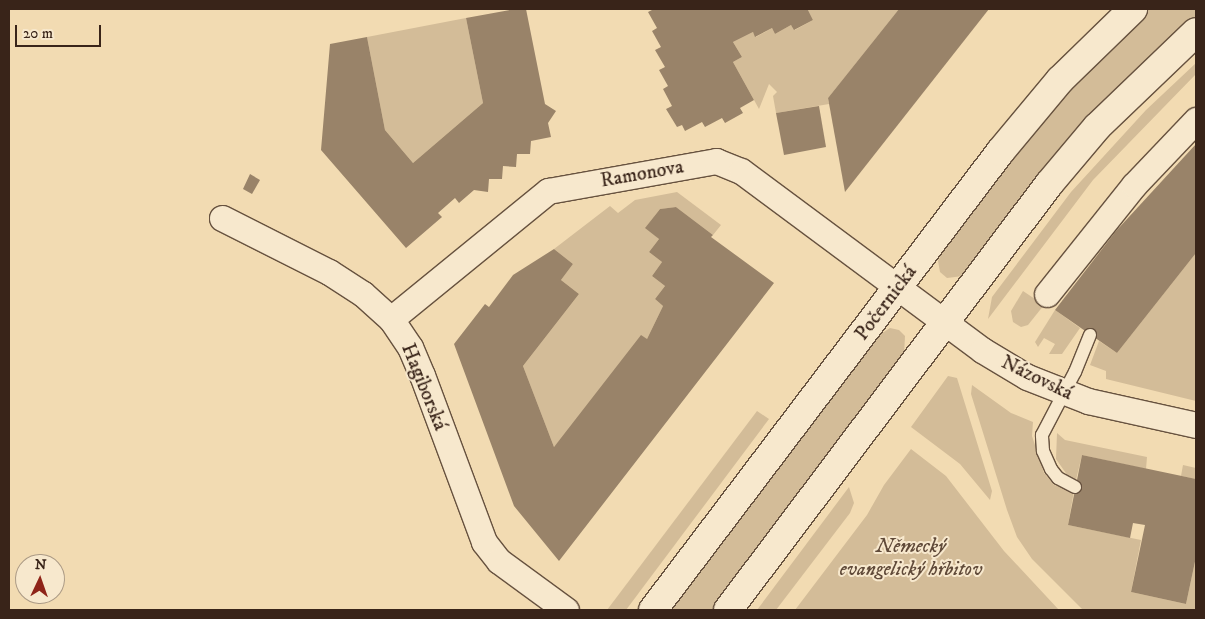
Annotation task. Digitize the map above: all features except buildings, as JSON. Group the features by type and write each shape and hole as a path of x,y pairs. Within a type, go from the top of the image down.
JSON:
{"street":[{"name":"Počernická","path":"653,610 1000,152 1060,80 1133,9"},
{"path":"728,610 1049,184 1097,127 1196,32"},
{"path":"1047,294 1134,185 1196,120"},
{"name":"Ramonova","path":"391,319 548,191 716,161 741,171 858,261 898,287"},
{"name":"Hagiborská","path":"222,218 329,272 363,294 391,319 410,346 484,542 499,561 566,610"},
{"name":"Názovská","path":"898,287 982,350 1062,393 1196,425"}],"lane":[{"path":"1075,487 1058,478 1043,451 1044,428 1075,372 1090,335"}],"green space":[{"path":"899,9 828,98 829,104 776,113 773,96 777,92 769,84 759,109 733,62 742,57 733,42 753,32 756,37 772,28 775,34 791,25 795,30 813,20 808,10"},
{"path":"1148,9 1196,9 1196,20 963,276 947,278 940,272 938,261 953,228 1107,45"},
{"path":"466,18 483,103 413,163 385,130 367,37"},
{"path":"1196,63 1196,74 1093,180 988,319 992,297 1071,192 1146,110"},
{"path":"677,192 721,225 713,235 676,207 660,209 646,227 659,239 649,252 662,262 652,276 665,286 655,299 663,306 647,339 554,447 523,366 579,294 561,280 573,264 554,249 610,206 618,213 635,200"},
{"path":"1196,253 1196,401 1106,379 1106,371 1090,365 1099,341 1117,353"},
{"path":"1023,291 1044,305 1028,325 1021,327 1013,322 1011,311"},
{"path":"1055,310 1080,328 1062,354 1049,354 1055,344 1044,338 1038,347 1035,342"},
{"path":"890,328 899,330 905,336 904,356 716,610 665,610 873,339"},
{"path":"948,376 957,378 992,491 990,500 960,464 911,427"},
{"path":"972,385 1011,413 1033,422 1032,436 1044,473 1054,485 1074,491 1068,525 1141,540 1131,592 1186,604 1196,557 1196,610 1083,610 1032,559 1017,537 1007,510 971,394"},
{"path":"757,411 769,419 626,610 607,610"},
{"path":"1057,433 1065,440 1147,457 1146,469 1082,455 1076,480 1070,479 1056,459"},
{"name":"Německý evangelický hřbitov","path":"911,449 946,476 1004,551 1059,610 795,610 867,515 884,485"},
{"path":"1183,465 1196,468 1196,479 1181,476"},
{"path":"849,487 854,503 850,513 776,610 757,610"}]}
